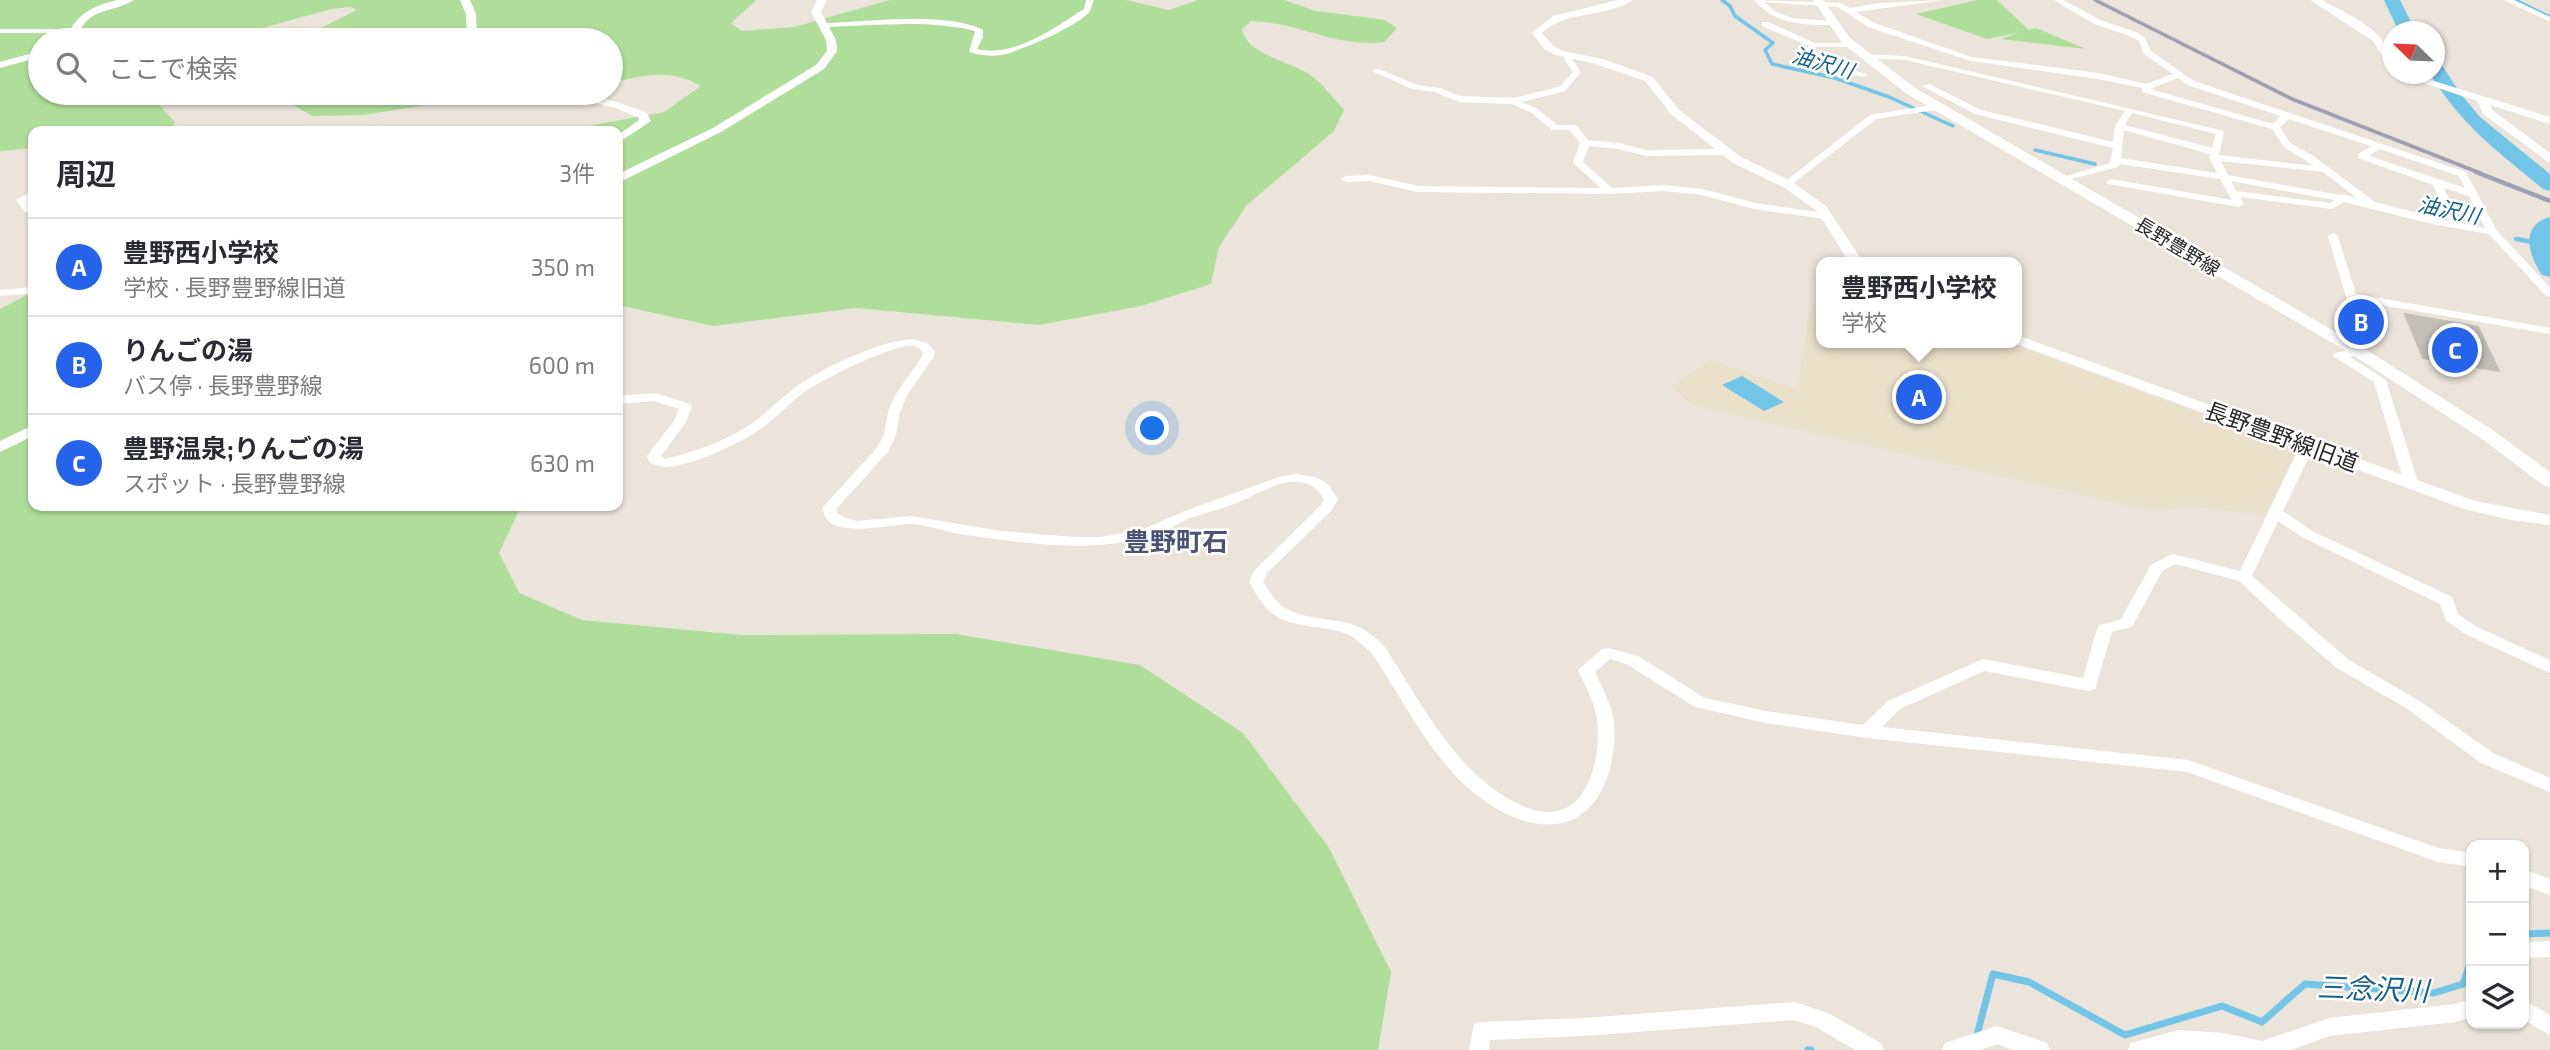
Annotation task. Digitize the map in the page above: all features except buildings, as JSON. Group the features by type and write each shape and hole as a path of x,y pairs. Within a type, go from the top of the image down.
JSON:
{"main road":[{"name":"長野豊野線","path":"1819,2 1831,23 1863,56 1931,108 2066,179 2357,350 2488,435 2550,481"}],"street":[{"path":"77,28 87,13 129,0"},
{"path":"465,0 471,14 472,28"},
{"path":"623,177 717,130 820,67 832,51 831,40 817,12 822,0"},
{"path":"824,25 943,24 974,28 979,30 979,37 972,50 992,53 1026,44 1060,28 1087,10 1090,0"},
{"path":"1628,0 1597,10 1562,15 1551,20 1537,33 1549,48 1599,61 1649,79 1675,113 1737,160 1810,198 1822,209 1853,257"},
{"path":"1758,0 1767,11 1789,21 1831,23"},
{"path":"1765,0 1840,5 1871,24 1903,38 1971,60 2098,76 2275,127 2287,145 2327,170 2371,204"},
{"path":"1849,11 1880,5 1940,0"},
{"path":"2058,0 2098,22 2142,40 2147,52 2178,75 2221,93 2463,174 2491,232 2550,294"},
{"path":"2315,0 2366,30 2382,47"},
{"path":"2508,0 2550,20"},
{"path":"1765,24 1814,46 1852,45"},
{"path":"0,31 28,33"},
{"path":"1814,46 1807,53 1818,63 1863,74"},
{"path":"1376,71 1415,87 1437,90 1458,99 1514,101 1562,89 1577,72 1568,55"},
{"path":"1863,56 1887,55 1952,68 2221,133 2215,154 2239,204 2111,182"},
{"path":"0,65 28,57"},
{"path":"1943,74 1971,60"},
{"path":"2066,179 2115,166 2120,126 2128,110 2146,88 2178,75"},
{"path":"1934,80 1926,86 1978,112 2117,146"},
{"path":"2430,84 2461,91 2550,121"},
{"path":"2481,98 2487,112 2550,159"},
{"path":"1514,101 1535,111 1555,128 1573,127 1585,143 1619,146 1646,153 1727,152"},
{"path":"618,105 643,115 645,121 623,136"},
{"path":"1787,184 1873,117 1931,108"},
{"path":"2275,127 2288,114"},
{"path":"2120,126 2215,154 2281,166 2327,170"},
{"path":"1585,143 1578,163 1610,191"},
{"path":"2379,146 2361,156 2474,194"},
{"path":"2115,160 2290,187 2491,232"},
{"path":"2281,166 2290,187"},
{"path":"1346,179 1369,178 1418,190 1610,191 1664,188 1703,192 1754,206 1825,216"},
{"path":"2437,183 2455,225"},
{"path":"2232,193 2332,206 2343,198"},
{"path":"28,196 21,200 28,209"},
{"path":"2333,236 2366,346 2339,356 2380,380 2411,482"},
{"path":"0,293 28,290"},
{"path":"2350,296 2550,331"},
{"name":"長野豊野線旧道","path":"2022,341 2470,505 2511,515 2550,520"},
{"path":"623,400 655,397 686,407 680,422 654,456 656,460 665,463 719,446 750,431 808,383 896,345 911,342 922,344 929,351 928,357 901,395 894,412 890,435 881,452 830,507 830,514 838,522 854,525 889,519 913,520 1016,536 1100,541 1147,532 1185,515 1226,502 1270,481 1298,478 1321,485 1331,499 1327,507 1261,571 1256,582 1275,608 1293,616 1363,634 1379,651 1462,772 1498,800 1548,819 1567,816 1583,804 1603,772 1605,719 1586,670 1608,653 1632,660 1701,703 1766,717 1867,732 2188,766 2438,855 2466,859"},
{"path":"0,447 28,433"},
{"path":"2244,577 2307,446"},
{"path":"2275,512 2307,534 2447,601 2451,617 2472,631 2550,667"},
{"path":"1867,732 1894,705 1983,665 2089,685 2105,629 2127,623 2156,568 2173,559 2244,577 2343,664 2412,705 2487,758 2550,785"},
{"path":"2529,879 2550,887"},
{"path":"2529,950 2550,949"},
{"path":"2138,1050 2178,1039 2224,1042 2262,1050 2329,1027 2466,1010"},
{"path":"1479,1050 1481,1031 1584,1027 1794,1011 1821,1019 1874,1050"},
{"path":"2529,1012 2550,1027"},
{"path":"1952,1050 1997,1035 2040,1050"}],"shaded area":[{"path":"1816,309 1816,348 2022,347 2296,450 2266,515 2188,507 2152,511 1692,405 1671,386 1710,360 1797,389 1809,311"}],"green space":[{"path":"0,0 756,0 731,23 742,31 794,27 890,0 1126,0 1169,10 1198,0 1284,0 1316,11 1385,20 1397,28 1384,42 1366,43 1269,22 1251,21 1242,29 1245,38 1252,45 1314,77 1344,110 1334,131 1247,205 1219,247 1211,284 1141,306 1039,325 856,308 713,326 623,306 623,126 589,126 664,112 701,86 690,80 668,75 623,81 623,28 321,28 357,10 351,7 332,9 264,28 28,28 28,105 159,105 175,122 174,126 28,126 28,148 0,151"},
{"path":"1977,0 1997,0 2029,30 2036,28 2086,49 2001,39 2018,33 1987,39 1916,14"},
{"path":"293,105 428,105 363,115 312,116"},
{"path":"28,295 28,511 519,511 499,553 519,593 582,620 741,635 956,634 1140,665 1243,733 1329,848 1391,972 1378,1050 0,1050 0,309"}],"water":[{"path":"1742,376 1784,402 1764,411 1722,385"}],"waterway":[{"name":"油沢川","path":"1722,0 1730,6 1735,16 1773,43 1765,50 1772,64 1835,78 1889,97 1953,126"},
{"name":"三念沢川","path":"2392,0 2402,21"},
{"path":"2515,0 2550,17"},
{"name":"三念沢川","path":"2445,83 2473,121 2550,185"},
{"name":"油沢川","path":"2035,150 2095,164"},
{"name":"三念沢川","path":"2550,224 2540,241 2542,258 2550,270"},
{"name":"油沢川","path":"2516,239 2538,243"},
{"name":"三念沢川","path":"2529,934 2550,933"},
{"name":"三念沢川","path":"1973,1050 1993,974 2029,982 2125,1035 2222,1006 2262,1022 2305,984 2434,993 2463,984 2469,966"}],"railway":[{"path":"2095,0 2292,99 2480,173"},
{"path":"2476,172 2550,201"}],"place":[{"name":"りんごの湯","path":"2361,322"},
{"name":"豊野温泉;りんごの湯","path":"2455,350"},
{"name":"豊野西小学校","path":"1919,397"}],"district":[{"name":"豊野町石","path":"1176,540"}]}
